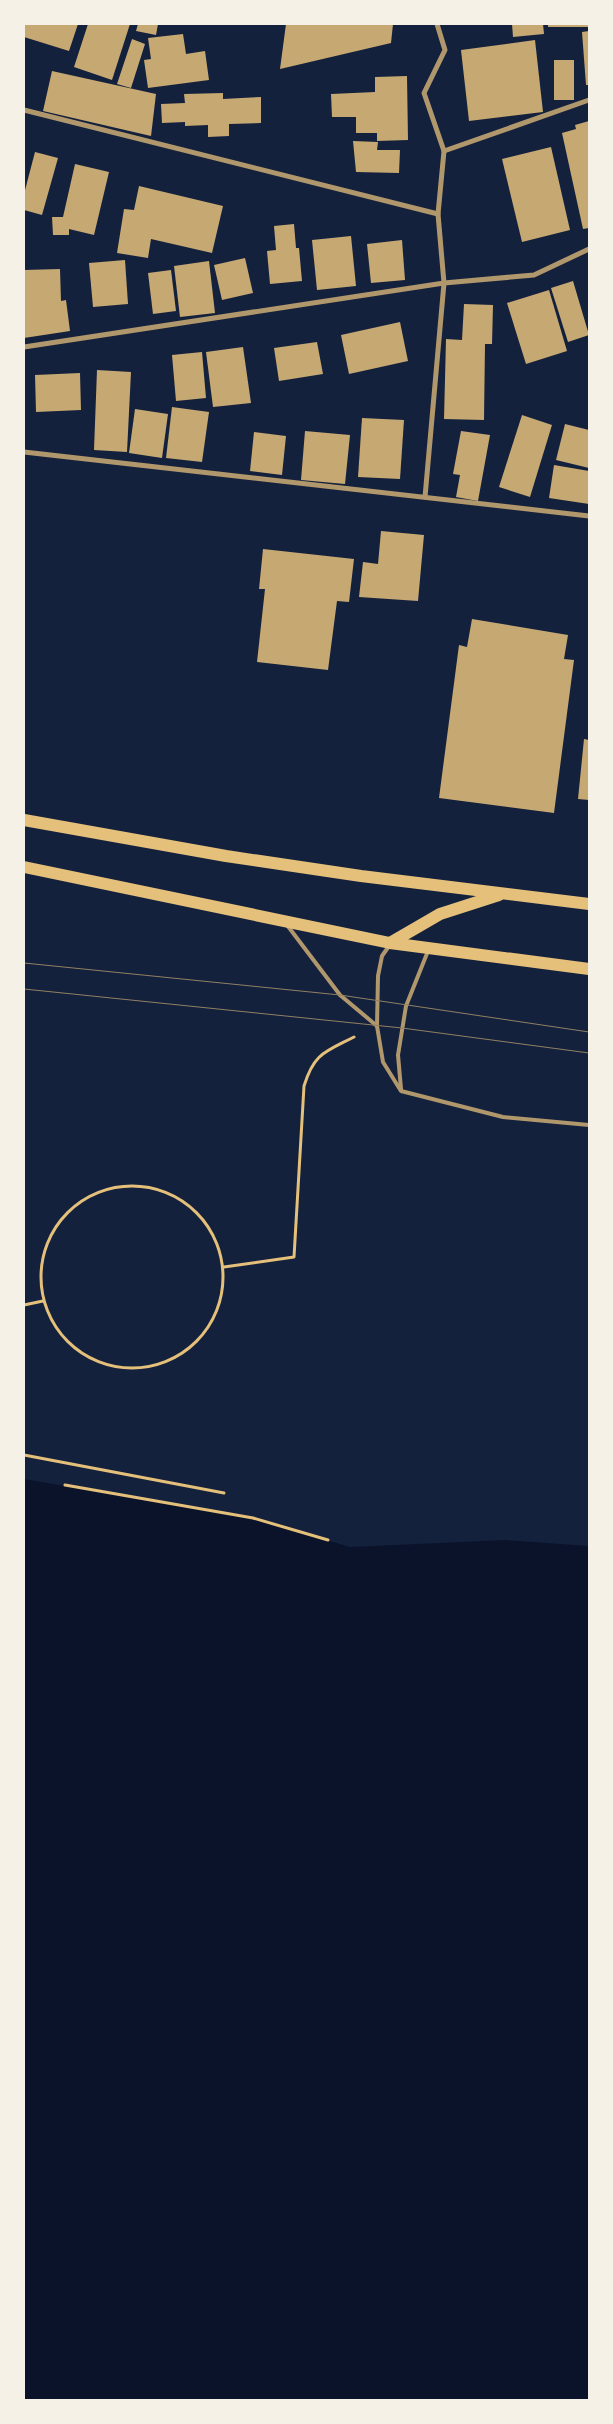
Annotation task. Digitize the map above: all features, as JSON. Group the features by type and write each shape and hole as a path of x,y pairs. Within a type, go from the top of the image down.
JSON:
{"main road":[{"path":"24,820 226,856 361,876 589,904"},
{"path":"24,867 285,923 428,950 589,969"},
{"path":"390,943 440,914 505,893"}],"street":[{"path":"425,497 444,283 438,214 444,151 424,93 445,50 437,24"},
{"path":"444,151 589,100"},
{"path":"24,110 438,214"},
{"path":"24,347 444,283 534,275 589,250"},
{"path":"24,452 589,516"}],"lane":[{"path":"285,923 340,996 377,1026"},
{"path":"390,943 382,956 378,976 377,1026 383,1062 401,1091 503,1117 589,1125"},
{"path":"401,1091 398,1055 406,1006 428,950"}],"path":[{"path":"224,1267 294,1257 304,1086 308,1070 318,1056 377,1026"},
{"path":"118,1186 148,1186 176,1196 200,1214 216,1238 224,1267 223,1295 213,1320 197,1343 175,1359 149,1368 121,1369 95,1362 72,1347 54,1326 43,1301 41,1269 49,1238 66,1214 90,1196 118,1186"},
{"path":"24,1305 43,1301"},
{"path":"24,1455 224,1493"},
{"path":"65,1485 253,1518 328,1540"}],"water":[{"path":"24,1479 253,1518 350,1547 505,1540 589,1546 589,2400 24,2400"}],"building":[{"path":"25,24 78,24 69,51 24,37"},
{"path":"88,24 130,24 112,80 74,67"},
{"path":"138,24 158,24 156,35 136,31"},
{"path":"286,24 393,24 391,43 280,69"},
{"path":"512,24 543,24 544,34 513,37"},
{"path":"548,24 589,24 589,27 548,27"},
{"path":"589,31 589,85 586,85 582,32"},
{"path":"183,34 186,54 205,51 209,80 148,88 144,60 151,59 148,38"},
{"path":"132,39 145,44 131,88 117,84"},
{"path":"535,40 543,112 469,121 461,50"},
{"path":"554,60 574,60 574,100 554,100"},
{"path":"52,71 156,94 151,136 43,111"},
{"path":"407,76 408,140 377,141 377,133 356,133 356,117 332,117 331,94 375,92 375,77"},
{"path":"223,93 223,99 261,97 261,123 229,124 229,136 208,137 208,125 185,126 185,122 162,123 161,104 185,103 184,94"},
{"path":"589,121 589,228 583,229 562,133 576,129 575,125"},
{"path":"353,141 378,142 377,150 400,150 399,173 356,172"},
{"path":"551,147 570,230 522,242 502,159"},
{"path":"35,152 58,158 42,215 24,210 24,194"},
{"path":"75,164 109,172 94,235 69,229 69,235 53,235 52,217 63,217"},
{"path":"139,186 223,206 212,253 151,239 148,258 117,253 124,209 134,210"},
{"path":"294,224 296,248 299,248 302,281 270,284 267,251 276,250 274,226"},
{"path":"351,236 356,286 317,290 312,240"},
{"path":"402,240 405,280 371,283 367,244"},
{"path":"245,258 253,293 222,300 214,265"},
{"path":"125,260 128,304 93,307 89,263"},
{"path":"209,261 215,313 180,317 174,266"},
{"path":"60,269 61,301 66,300 70,331 24,338 24,270"},
{"path":"171,270 176,311 153,314 148,273"},
{"path":"573,281 589,335 568,342 551,288"},
{"path":"549,290 567,351 526,364 507,303"},
{"path":"464,304 493,305 492,344 485,344 484,420 444,419 446,339 462,340"},
{"path":"400,322 408,361 349,374 341,335"},
{"path":"317,342 323,374 279,381 274,348"},
{"path":"243,347 251,403 213,407 206,352"},
{"path":"202,352 206,398 176,401 172,355"},
{"path":"97,370 131,372 127,452 94,450"},
{"path":"80,373 81,410 36,412 35,375"},
{"path":"172,407 209,412 202,462 166,458"},
{"path":"135,409 168,414 162,458 129,453"},
{"path":"522,415 552,425 530,497 499,487"},
{"path":"362,418 404,420 400,479 358,477"},
{"path":"565,424 589,430 589,468 556,460"},
{"path":"305,431 350,435 345,484 301,480"},
{"path":"461,431 490,435 478,501 456,497 460,475 453,474"},
{"path":"254,432 286,436 282,475 250,471"},
{"path":"554,465 589,471 589,504 549,498"},
{"path":"381,531 424,535 418,601 359,597 363,562 378,564"},
{"path":"263,549 354,559 349,602 337,601 328,670 257,662 265,589 259,589"},
{"path":"472,619 568,635 564,659 574,660 554,813 439,798 459,645 467,647"},
{"path":"584,739 589,740 589,800 578,799"}],"tram line":[{"path":"24,963 340,995 589,1032"},
{"path":"24,989 402,1028 589,1053"}]}
